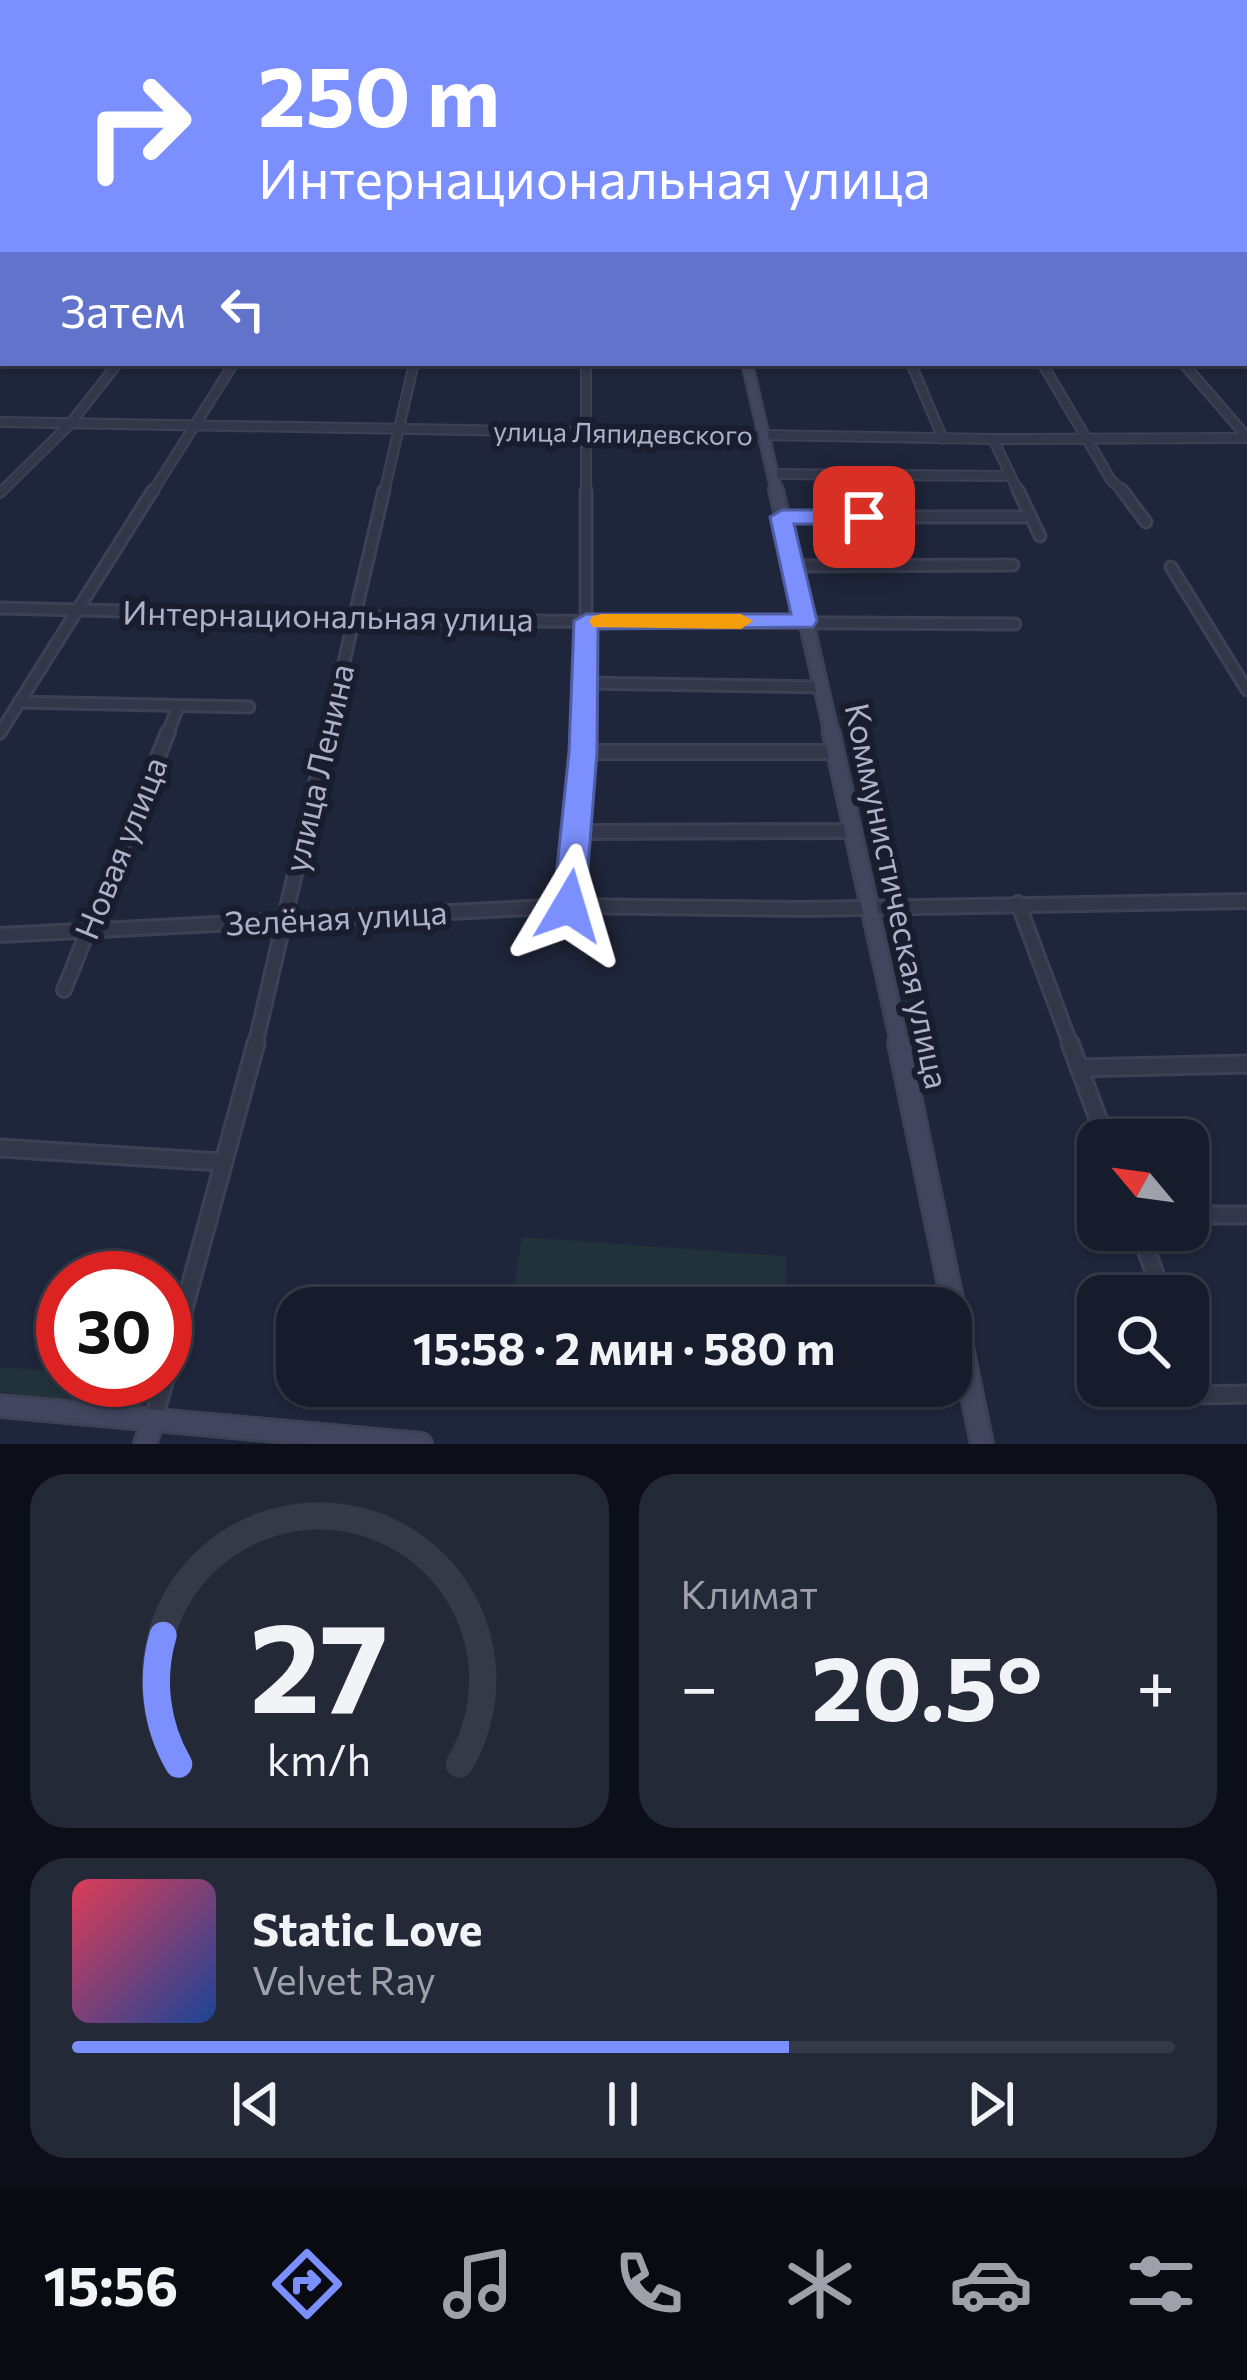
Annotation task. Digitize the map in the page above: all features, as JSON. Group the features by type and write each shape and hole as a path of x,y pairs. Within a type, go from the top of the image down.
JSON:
{"street":[{"path":"0,494 70,424 116,366"},
{"path":"0,733 231,366"},
{"name":"улица Ленина","path":"192,1283 214,1204 220,1162 249,1071 413,366"},
{"path":"569,906 583,752 586,366"},
{"name":"Коммунистическая улица","path":"748,366 871,908 982,1444"},
{"path":"911,366 943,439"},
{"path":"1044,366 1112,480 1137,505 1146,522"},
{"path":"1186,366 1247,438"},
{"name":"улица Ляпидевского","path":"0,422 993,440 1247,438"},
{"path":"993,440 1040,536"},
{"path":"772,474 1010,476"},
{"path":"782,517 1029,517"},
{"path":"793,566 1013,565"},
{"path":"1171,567 1247,690"},
{"name":"Интернациональная улица","path":"0,608 1015,624"},
{"path":"583,683 820,687"},
{"path":"19,702 248,706"},
{"name":"Новая улица","path":"64,990 178,707"},
{"path":"583,752 835,752"},
{"path":"577,832 853,831"},
{"name":"Зелёная улица","path":"0,935 569,906 871,908 1247,901"},
{"path":"1018,903 1098,1119"},
{"path":"1079,1068 1247,1064"},
{"path":"0,1148 220,1162"},
{"path":"1209,1215 1247,1215"},
{"path":"1209,1395 1247,1394"},
{"path":"0,1406 421,1444"},
{"name":"улица Ленина","path":"153,1420 157,1407"},
{"path":"145,1444 153,1420"}],"shaded area":[{"path":"522,1237 786,1256 787,1287 514,1287"},
{"path":"0,1367 36,1370 36,1396 0,1392"}],"slow traffic":[{"path":"602,621 741,621"}],"route":[{"path":"569,906 583,752 586,621 805,621 782,517 864,517"}]}
